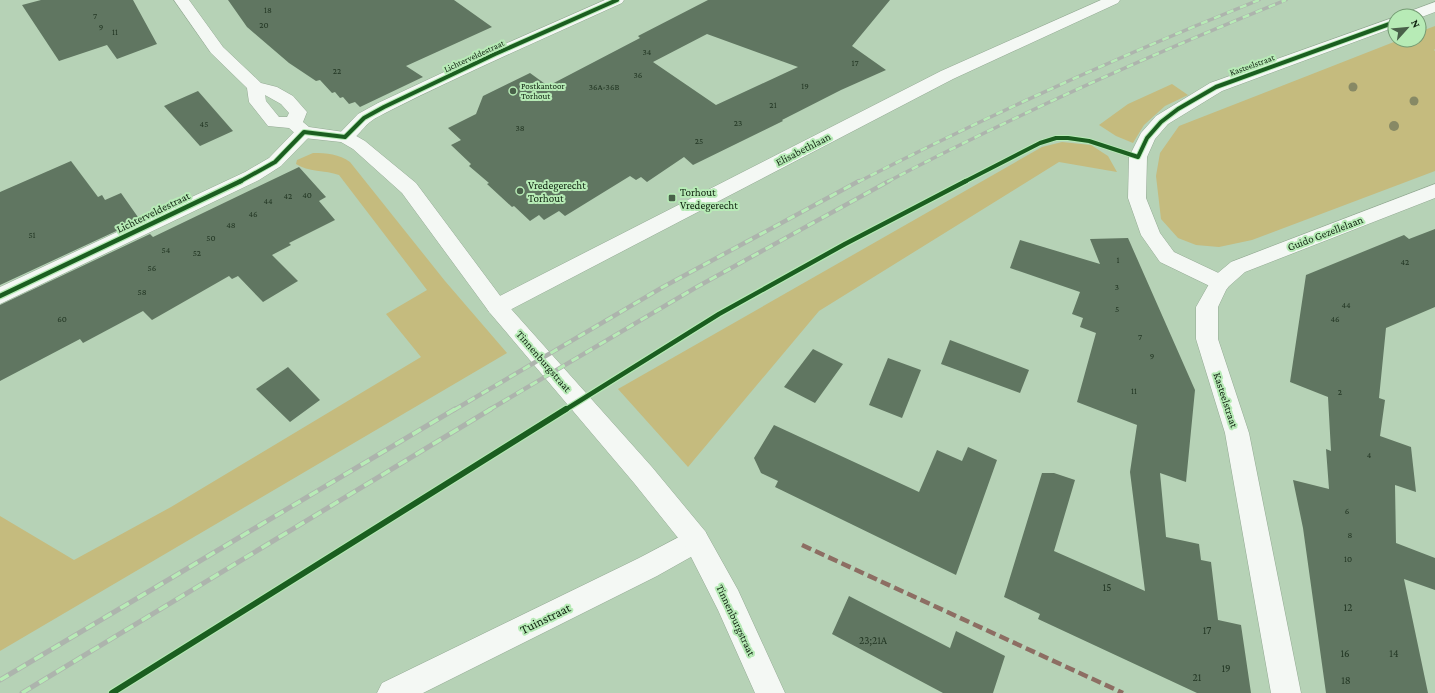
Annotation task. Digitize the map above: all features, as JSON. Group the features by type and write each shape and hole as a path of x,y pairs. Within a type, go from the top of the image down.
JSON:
{"street":[{"name":"Tinnenburgstraat","path":"181,0 217,50 255,87 271,92 287,100 298,112 299,127"},
{"name":"Lichterveldestraat","path":"345,137 364,118 384,107 495,54 617,0"},
{"name":"Elisabethlaan","path":"497,307 946,75 1113,0"},
{"name":"Kasteelstraat","path":"1286,693 1237,433 1207,339 1207,307 1220,283 1167,256 1151,235 1137,198 1138,157 1147,137 1162,120 1216,87 1387,25"},
{"name":"Tinnenburgstraat","path":"255,87 258,102 274,122 345,137 359,145 409,188 497,307 643,475 696,540 728,600 770,693"},
{"name":"Lichterveldestraat","path":"0,296 252,176 275,162 299,127"},
{"name":"Guido Gezellelaan","path":"1220,283 1238,267 1435,191"},
{"name":"Tuinstraat","path":"392,693 648,567 696,540"}],"shaded area":[{"path":"1435,26 1435,171 1252,240 1219,247 1196,245 1178,238 1161,219 1156,176 1160,153 1179,126 1387,45 1387,48 1427,48 1427,29"},
{"path":"1172,84 1188,95 1165,106 1144,125 1133,143 1116,136 1099,125 1128,104"},
{"path":"1062,142 1091,145 1108,156 1117,172 1059,162 819,311 688,467 618,389 1042,147"},
{"path":"313,153 333,154 350,162 445,281 507,353 0,651 0,516 74,560 171,507 421,357 386,314 427,290 339,175 311,170 296,164 297,160"}],"building":[{"path":"41,0 133,0 157,44 117,59 107,45 59,61 22,5"},
{"path":"228,0 454,0 492,27 406,66 423,77 360,107 355,102 349,104 343,97 340,98 335,92 332,93 320,80 316,81 289,63 247,27"},
{"path":"708,0 890,0 852,46 886,70 841,90 782,120 783,121 693,165 684,157 647,182 641,177 636,180 630,176 565,216 559,211 544,220 539,215 530,221 487,184 489,183 469,166 471,164 451,145 461,140 448,128 476,114 483,96 530,73 548,86 640,38 638,36","holes":["707,34 798,67 716,105 653,62"]},
{"path":"198,91 233,131 200,146 164,106"},
{"path":"71,161 98,197 102,195 105,200 121,193 140,220 0,285 0,192"},
{"path":"299,167 326,197 319,201 335,220 289,243 291,245 272,255 298,281 263,302 238,276 232,279 229,276 152,320 143,311 83,343 80,339 0,381 0,305 150,234 153,237"},
{"path":"1435,229 1435,307 1386,328 1379,398 1385,400 1380,436 1411,447 1416,492 1395,485 1396,543 1435,558 1435,590 1404,579 1428,693 1326,693 1303,528 1293,480 1329,489 1326,449 1331,451 1328,397 1290,382 1306,275 1404,235 1409,239"},
{"path":"1128,238 1195,390 1186,482 1160,473 1166,537 1199,544 1201,560 1211,562 1218,620 1241,625 1251,693 1197,693 1038,619 1040,614 1004,597 1042,473 1054,473 1075,480 1054,551 1145,591 1130,472 1137,425 1077,402 1096,333 1080,327 1083,318 1072,314 1080,292 1010,268 1020,240 1100,264 1090,239"},
{"path":"950,340 1029,370 1020,393 941,364"},
{"path":"813,349 843,364 815,403 784,387"},
{"path":"888,358 921,370 902,418 869,405"},
{"path":"288,367 320,400 290,422 256,389"},
{"path":"774,425 919,492 937,450 962,461 968,447 997,460 956,575 775,487 778,481 761,473 754,458"},
{"path":"849,596 950,648 956,631 1005,656 993,693 943,693 832,634"}],"railway":[{"path":"858,182 1056,86 1259,0"},
{"path":"887,182 1084,86 1286,0"},
{"path":"454,410 663,287 859,181"},
{"path":"489,410 695,288 889,181"},
{"path":"0,680 455,409"},
{"path":"22,693 491,409"}],"marked path":[{"path":"802,545 1123,693"}],"cycle path":[{"path":"0,296 252,176 275,162 304,132 345,137 364,118 384,107 495,54 617,0"},
{"path":"112,693 639,363 719,314 845,244 1040,143 1051,139 1068,138 1089,141 1138,157 1143,145 1153,129 1169,115 1216,87 1387,25"}],"place":[{"name":"Postkantoor Torhout","path":"513,91"},
{"name":"Vredegerecht Torhout","path":"520,191"},
{"name":"Torhout Vredegerecht","path":"672,198"}]}
